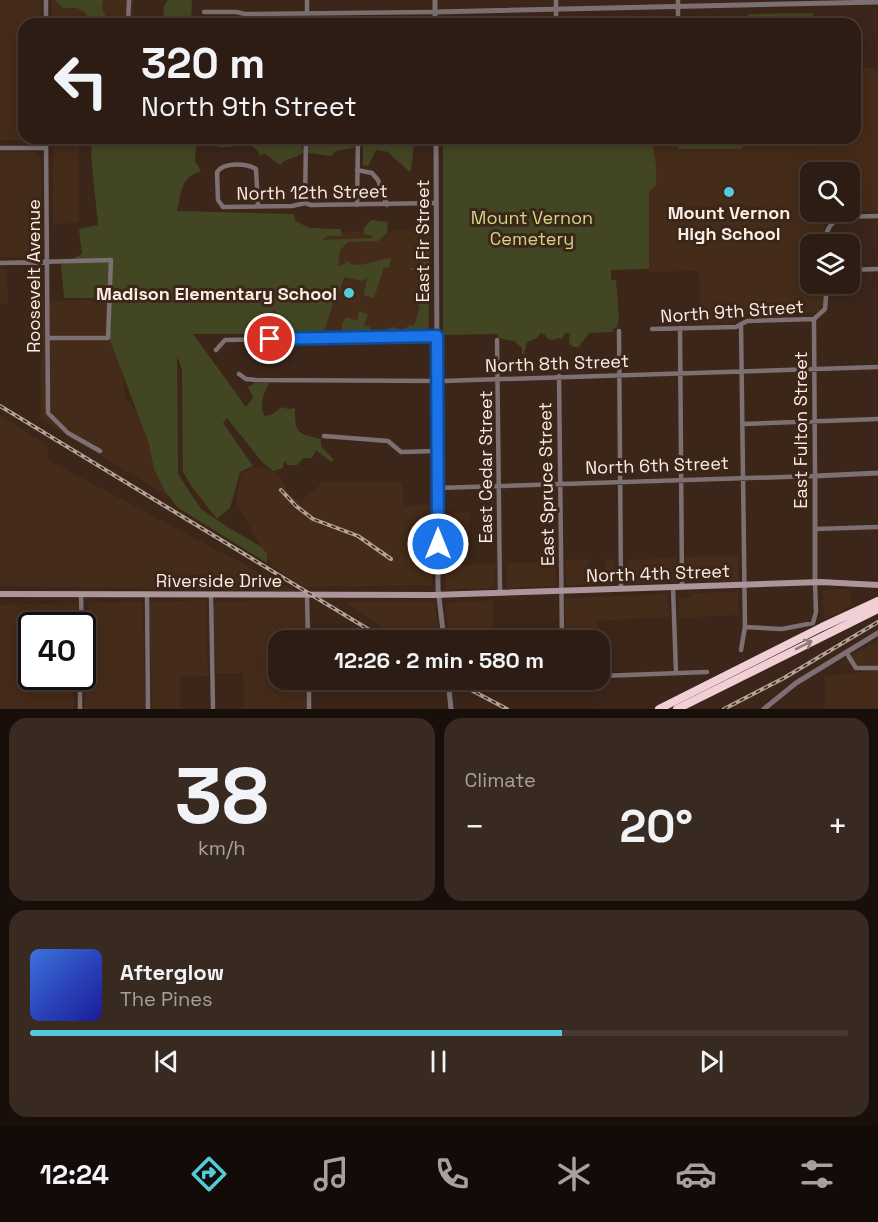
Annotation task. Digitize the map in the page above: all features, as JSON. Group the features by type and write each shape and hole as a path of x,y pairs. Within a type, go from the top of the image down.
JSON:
{"highway":[{"path":"659,709 878,601"},
{"path":"677,709 878,609"}],"main road":[{"name":"North 4th Street","path":"439,595 815,583 878,585"},
{"name":"Riverside Drive","path":"0,594 439,595"}],"street":[{"path":"46,0 46,18"},
{"path":"128,18 129,0"},
{"path":"307,0 307,18"},
{"path":"435,0 435,18"},
{"path":"556,0 556,18"},
{"path":"678,0 678,18"},
{"path":"204,12 435,12 878,2"},
{"name":"Roosevelt Avenue","path":"46,144 48,413 68,433 100,450"},
{"path":"305,203 306,144"},
{"path":"357,205 358,144"},
{"name":"East Fir Street","path":"436,144 437,488 439,595 443,630"},
{"path":"0,148 46,148"},
{"name":"North 12th Street","path":"258,206 256,169 252,166 225,165 217,172 218,200 223,207 292,206 305,203 311,205 436,203"},
{"path":"357,170 372,173 378,180 387,205"},
{"path":"826,234 830,224 837,219 878,216"},
{"path":"0,263 111,260 108,338 47,338"},
{"path":"860,270 878,270"},
{"name":"East Fulton Street","path":"815,583 814,319 820,316 825,309 826,294"},
{"name":"North 9th Street","path":"652,329 736,327 747,321 814,319"},
{"path":"741,324 745,627 741,650"},
{"path":"680,328 682,587"},
{"path":"619,331 621,589"},
{"path":"216,351 225,340 437,336"},
{"name":"East Cedar Street","path":"497,340 500,593"},
{"name":"North 8th Street","path":"240,374 246,379 256,380 437,381 878,367"},
{"name":"East Spruce Street","path":"559,376 562,630"},
{"path":"743,424 878,419"},
{"path":"324,436 388,441 401,452 437,451"},
{"name":"North 6th Street","path":"437,488 878,473"},
{"path":"815,529 878,527"},
{"path":"745,627 782,629 813,623 816,612 815,583"},
{"path":"673,588 675,673"},
{"path":"81,595 81,612"},
{"path":"147,595 148,709"},
{"path":"211,595 213,709"},
{"path":"307,595 308,630"},
{"path":"764,709 796,683 878,633"},
{"path":"846,652 856,668 878,668"},
{"path":"610,675 707,672"},
{"path":"80,690 80,709"},
{"path":"309,690 309,709"},
{"path":"449,690 451,709"}],"shaded area":[{"path":"0,0 41,0 41,18 18,18 18,140 0,140"},
{"path":"52,0 134,0 133,18 52,18"},
{"name":"Mount Vernon High School","path":"861,68 878,68 878,211 860,211 860,162 800,162 800,222 824,222 824,234 800,234 800,294 824,294 824,302 820,311 737,315 736,322 700,323 699,271 649,272 649,144 861,144"},
{"path":"53,144 79,144 79,223 53,224"},
{"path":"0,152 34,152 41,157 41,257 0,257"},
{"name":"Madison Elementary School","path":"431,230 429,331 421,334 267,335 266,257 295,232"},
{"path":"0,269 7,269 8,304 0,304"},
{"path":"113,300 125,397 142,419 169,497 41,420 41,301"},
{"path":"0,416 48,445 48,460 294,591 0,586"},
{"path":"256,466 278,473 290,495 301,501 323,482 403,482 403,506 433,504 432,585 304,587 271,565 236,502 241,473"},
{"path":"446,513 469,513 468,561 446,562"},
{"path":"738,556 738,581 685,582 685,557"},
{"path":"677,558 677,582 628,584 628,560"},
{"path":"588,559 588,584 566,585 566,560"},
{"path":"605,559 614,560 614,585 606,585"},
{"path":"555,562 556,586 507,588 507,563"},
{"path":"495,564 495,588 446,590 446,565"},
{"path":"850,589 851,606 824,619 823,590"},
{"path":"738,592 739,615 679,618 678,598 691,597 691,593"},
{"path":"668,594 669,617 598,621 599,630 565,630 565,598"},
{"path":"306,598 307,630 268,630 268,690 306,690 307,709 244,709 243,673 216,673 213,605 216,602"},
{"path":"206,600 208,676 180,677 181,709 152,709 149,602"},
{"path":"493,600 493,630 447,630 446,603"},
{"path":"143,602 145,709 85,709 85,690 96,690 96,612 88,612 88,603"},
{"path":"346,602 435,602 438,630 385,630"},
{"path":"76,603 79,606 79,612 18,612 18,690 74,690 74,709 0,709 0,605"},
{"path":"878,641 878,666 840,664 858,651"},
{"path":"878,670 878,709 825,709 825,676"}],"green space":[{"path":"55,0 103,0 102,9 107,18 87,18 86,13 77,8 63,8"},
{"path":"168,0 192,0 191,18 163,18 164,6"},
{"path":"813,13 813,18 748,18 748,14"},
{"path":"92,144 206,144 196,146 195,161 201,171 185,181 177,211 294,214 295,221 310,228 340,229 343,236 328,236 322,240 373,238 372,235 365,235 363,229 371,220 388,222 387,233 378,241 348,242 340,250 338,266 346,264 344,259 349,263 360,265 391,258 389,268 384,267 374,298 364,295 367,278 362,281 344,277 324,332 282,333 280,316 273,309 272,327 277,334 193,334 246,407 253,398 248,387 255,383 269,383 262,404 265,416 271,415 282,407 295,408 299,431 321,439 321,446 334,460 331,462 316,450 312,458 304,458 297,465 288,465 284,461 283,468 273,471 262,462 227,418 223,423 253,466 240,472 230,508 217,519 183,472 182,370 177,355 178,474 201,509 229,528 262,547 267,554 267,563 177,507 165,491 154,469 149,444 109,337 106,298 64,298 61,265 82,254 79,229 98,225"},
{"path":"206,144 301,144 304,152 280,165 264,153 260,156 257,150 248,145 220,147"},
{"path":"309,144 354,144 354,148 336,151 331,156 308,153"},
{"path":"363,144 414,144 409,172 388,152 376,150 368,166 363,165"},
{"name":"Mount Vernon Cemetery","path":"443,144 649,144 649,146 652,144 656,164 656,185 649,192 649,269 611,270 611,280 616,280 619,318 613,332 589,333 579,347 573,347 569,343 570,333 565,333 562,339 555,340 548,339 541,333 537,338 527,342 524,354 522,354 522,348 514,341 499,338 497,334 443,335"},
{"path":"679,144 743,144 741,149 678,149"},
{"path":"429,246 430,270 426,272 410,270 410,268 422,268 422,253 418,252 419,247"},
{"path":"428,283 429,327 427,331 412,332 404,329 410,325 414,326 420,307 417,305 420,304 425,288 423,286"},
{"path":"359,311 368,315 364,325 377,332 393,327 410,332 342,333 342,324 346,317 357,321"}],"railway":[{"path":"0,406 370,630"},
{"path":"281,490 313,519 358,536 391,559"},
{"path":"724,709 784,678 878,622"},
{"path":"471,690 507,709"}],"place":[{"name":"Mount Vernon High School","path":"729,192"},
{"name":"Madison Elementary School","path":"349,293"}],"route":[{"path":"270,339 437,336 438,544"}]}
